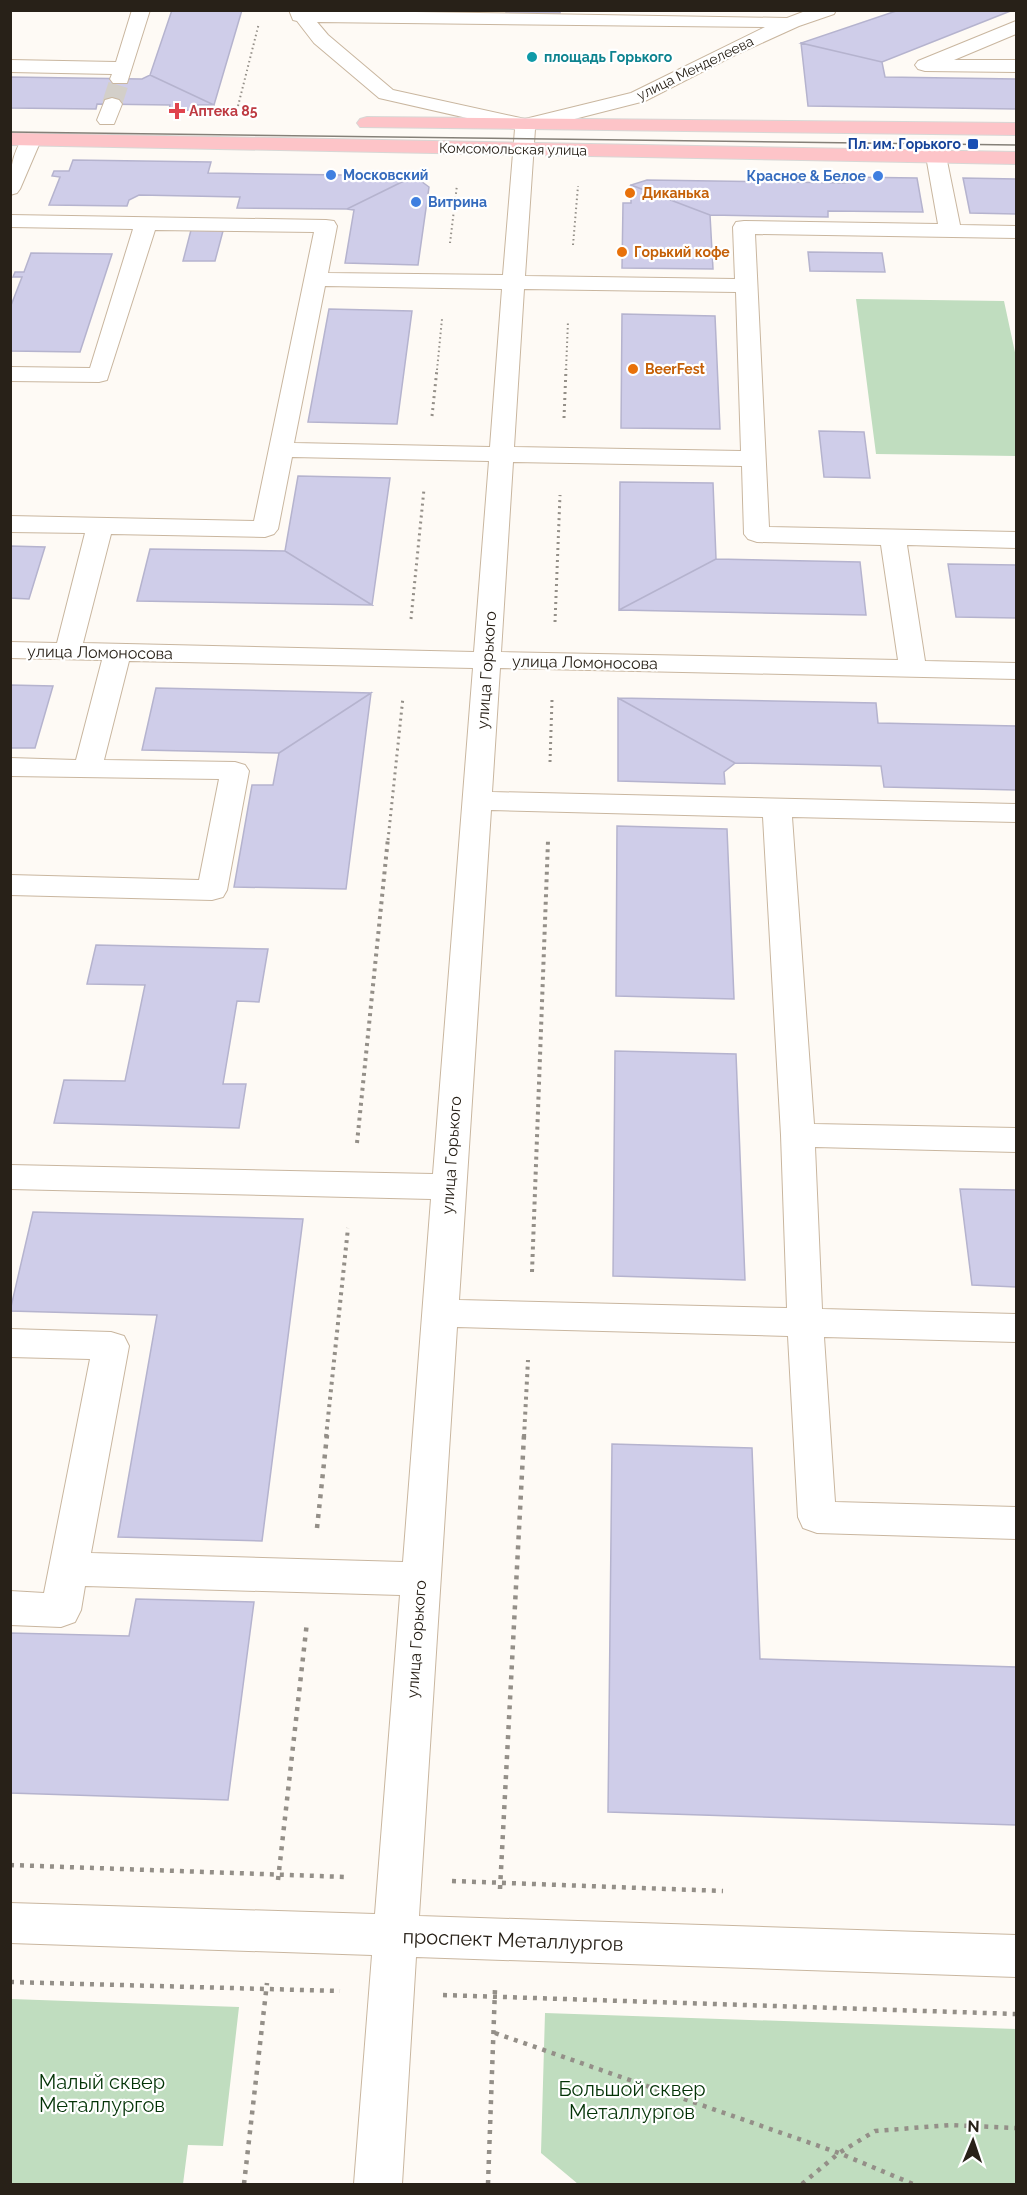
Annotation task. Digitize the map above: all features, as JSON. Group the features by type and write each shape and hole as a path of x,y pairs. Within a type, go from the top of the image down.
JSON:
{"main road":[{"path":"86,120 109,112 130,120"},
{"name":"Комсомольская улица","path":"350,123 525,137 1017,158"},
{"name":"Комсомольская улица","path":"21,140 525,137 1017,129"}],"street":[{"path":"10,66 121,74 141,10"},
{"name":"улица Менделеева","path":"525,137 638,97 726,52 792,22 827,10"},
{"path":"299,13 651,15 792,22"},
{"path":"299,13 321,39 386,94 525,137"},
{"path":"1017,27 925,65 1017,66"},
{"name":"улица Горького","path":"378,2184 525,137"},
{"path":"10,189 21,140"},
{"path":"936,156 950,230"},
{"path":"10,221 326,226 265,529 10,525"},
{"path":"10,374 99,375 146,224"},
{"path":"1017,232 744,227 757,534 1017,540"},
{"path":"315,279 747,286"},
{"path":"281,450 754,459"},
{"path":"68,651 100,526"},
{"path":"893,537 913,669"},
{"name":"улица Ломоносова","path":"10,650 1017,671"},
{"path":"88,768 117,653"},
{"path":"10,767 235,771 212,890 10,885"},
{"path":"477,801 1017,813"},
{"path":"777,808 798,1135 805,1323 817,1517 1017,1523"},
{"path":"798,1135 1017,1140"},
{"path":"10,1177 449,1187"},
{"path":"440,1313 1017,1328"},
{"path":"10,1343 111,1346 61,1610 10,1608"},
{"path":"69,1569 421,1579"},
{"name":"проспект Металлургов","path":"10,1923 1017,1956"}],"path":[{"path":"235,114 260,21"},
{"path":"411,623 458,175"},
{"path":"555,626 569,283 579,177"},
{"path":"244,2184 312,1576 403,692"},
{"path":"488,2184 495,2033 494,1996 530,1315 552,696"},
{"path":"10,1865 735,1892"},
{"path":"10,1982 1017,2014"},
{"path":"495,2033 839,2153 913,2184"},
{"path":"802,2184 839,2153 875,2131 950,2125 1017,2128"}],"green space":[{"path":"856,299 1004,301 1016,357 1016,456 876,454"},
{"name":"Малый сквер Металлургов","path":"11,1999 239,2007 223,2146 188,2145 183,2184 11,2184"},
{"name":"Большой сквер Металлургов","path":"545,2013 1016,2029 1016,2184 578,2184 541,2153"}],"building":[{"path":"172,10 242,10 214,105 150,75"},
{"path":"506,10 560,10 560,13 506,13"},
{"path":"899,10 1013,10 882,62 801,43"},
{"path":"801,43 882,62 885,77 1016,79 1016,109 808,106"},
{"path":"150,75 214,105 193,105 191,110 177,111 169,110 170,105 97,104 96,109 10,108 10,77 142,79"},
{"path":"73,160 211,162 208,173 414,176 347,209 237,208 240,197 139,195 129,200 127,206 49,205 60,177 52,176 54,171 69,171"},
{"path":"414,176 429,187 418,265 345,263 354,210 347,209"},
{"path":"847,177 917,178 923,212 828,211 828,217 710,215 631,185 647,180 848,183"},
{"path":"963,178 1016,179 1016,214 970,213"},
{"path":"631,185 710,215 713,269 622,268 623,203 631,203"},
{"path":"191,230 223,231 215,261 183,261"},
{"path":"808,252 882,253 885,272 810,271"},
{"path":"31,253 112,254 80,352 10,351 10,308 22,277 13,277 15,272 24,272"},
{"path":"329,309 412,311 397,424 308,422"},
{"path":"622,314 715,316 720,429 621,428"},
{"path":"819,431 864,432 870,478 824,477"},
{"path":"298,476 390,478 372,605 285,551"},
{"path":"620,482 713,483 716,559 619,610"},
{"path":"10,546 45,547 29,599 10,598"},
{"path":"150,549 285,551 372,605 137,601"},
{"path":"716,559 860,562 866,615 619,610"},
{"path":"948,564 1016,565 1016,618 956,617"},
{"path":"10,685 53,686 35,748 10,748"},
{"path":"156,688 371,693 279,753 142,750"},
{"path":"371,693 346,889 234,887 252,785 273,785 279,753"},
{"path":"618,698 735,763 724,772 725,784 618,781"},
{"path":"618,698 876,703 878,723 1016,726 1016,790 884,787 881,766 735,763"},
{"path":"617,826 727,829 734,999 616,996"},
{"path":"96,945 268,949 259,1002 237,1001 223,1084 246,1084 239,1128 54,1123 64,1080 125,1081 145,985 87,984"},
{"path":"615,1051 736,1054 745,1280 613,1276"},
{"path":"960,1189 1016,1190 1016,1287 972,1285"},
{"path":"33,1212 303,1219 262,1541 118,1537 157,1315 10,1311"},
{"path":"612,1444 752,1448 760,1659 1016,1667 1016,1825 608,1812"},
{"path":"136,1599 254,1602 228,1800 10,1793 10,1633 129,1636"}],"tunnel":[{"path":"112,104 120,79"}],"tram line":[{"path":"10,132 1016,145"}],"place":[{"name":"площадь Горького","path":"532,57"},
{"name":"Аптека 85","path":"177,111"},
{"name":"Пл. им. Горького","path":"973,144"},
{"name":"Московский","path":"331,175"},
{"name":"Красное & Белое","path":"878,176"},
{"name":"Диканька","path":"630,193"},
{"name":"Витрина","path":"416,202"},
{"name":"Горький кофе","path":"622,252"},
{"name":"BeerFest","path":"633,369"}]}
